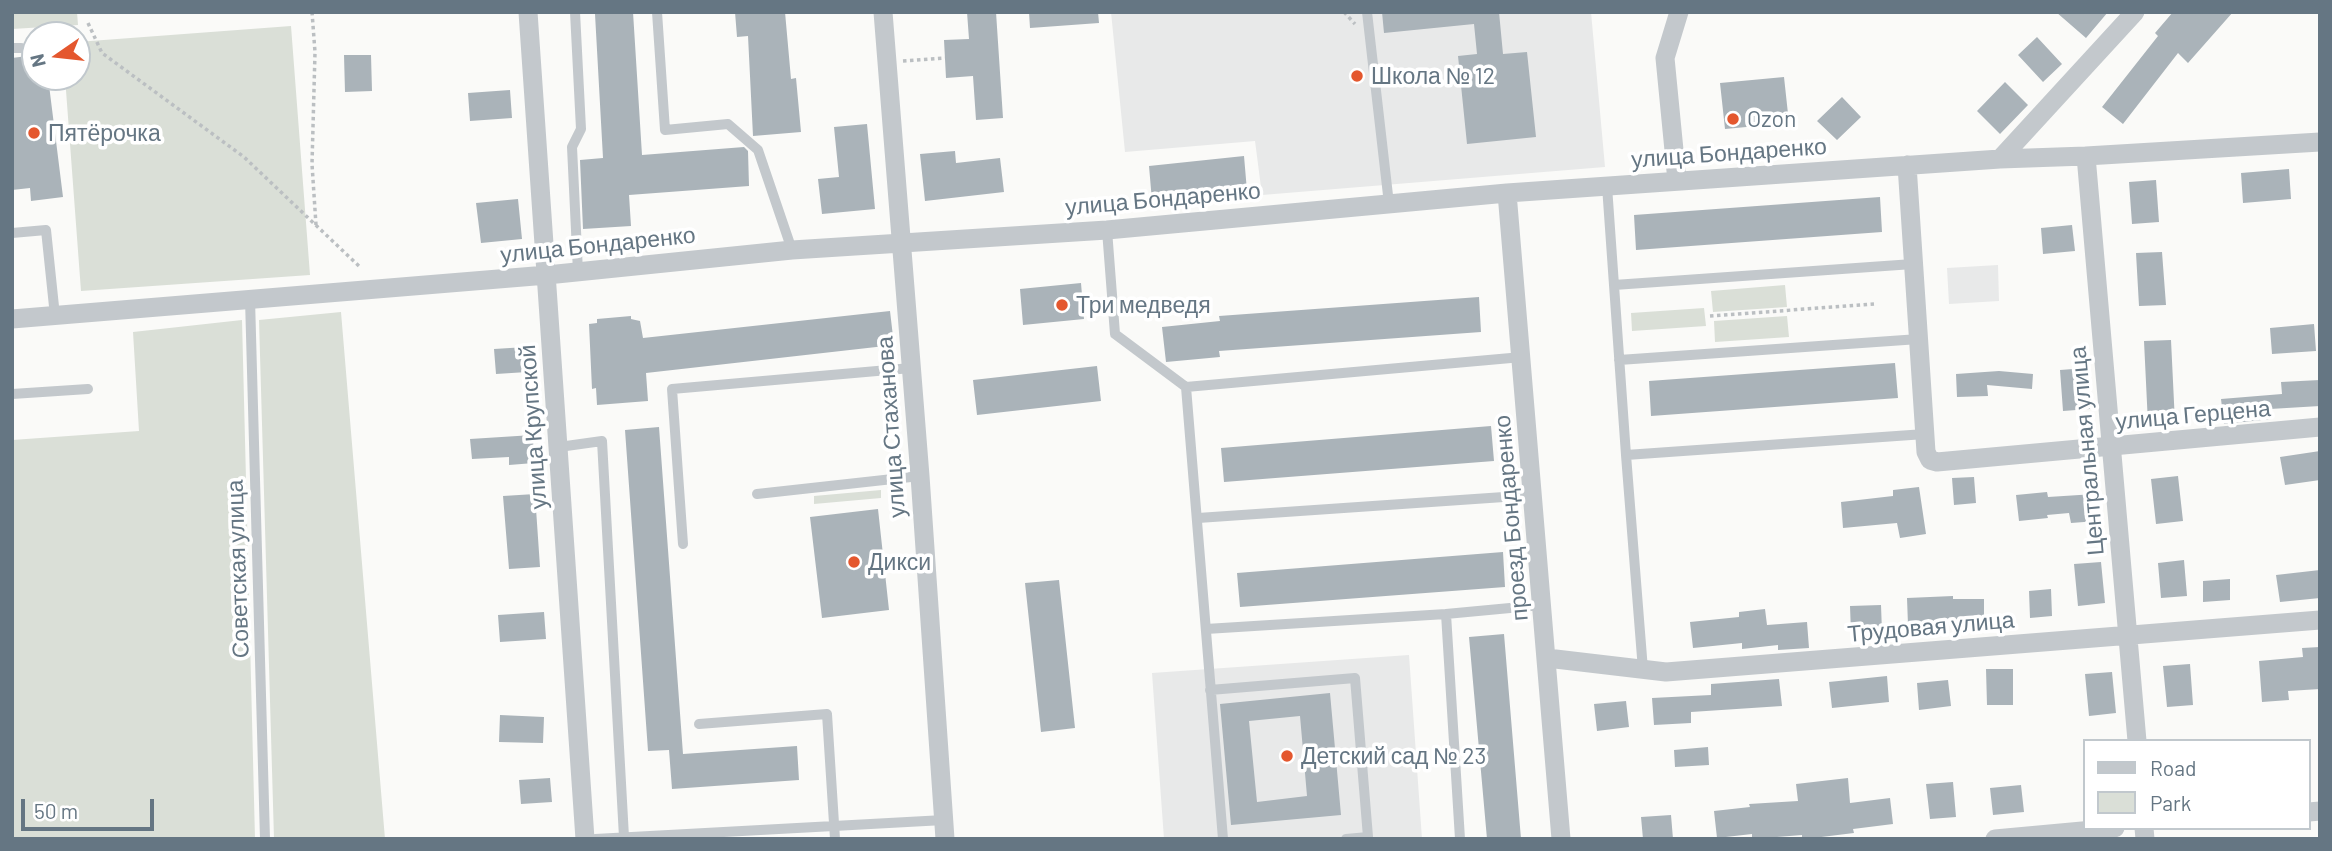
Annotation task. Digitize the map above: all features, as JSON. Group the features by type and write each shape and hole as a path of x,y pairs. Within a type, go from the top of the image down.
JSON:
{"street":[{"name":"улица Крупской","path":"528,12 585,839"},
{"name":"улица Стаханова","path":"883,12 945,829"},
{"path":"1677,181 1665,58 1679,12"},
{"path":"2000,159 2135,12"},
{"name":"улица Бондаренко","path":"12,319 547,275 792,250 1107,230 1507,193 2000,159 2320,142"},
{"name":"Центральная улица","path":"2086,156 2137,739"},
{"path":"1907,165 1925,434"},
{"name":"проезд Бондаренко","path":"1507,193 1561,839"},
{"name":"улица Герцена","path":"1925,434 1926,452 1930,460 1937,462 2320,427"},
{"name":"Трудовая улица","path":"1547,658 1666,673 2320,620"},
{"path":"1995,839 2093,830"}],"lane":[{"path":"575,12 581,129 572,146 578,272"},
{"path":"657,12 665,130 728,124 758,150 792,250"},
{"path":"1367,12 1389,204"},
{"path":"1607,186 1643,670"},
{"path":"12,233 46,230 55,316"},
{"path":"1107,230 1115,334 1186,387 1522,357"},
{"path":"1614,285 1913,264"},
{"name":"Советская улица","path":"250,299 265,839"},
{"path":"1619,360 1919,339"},
{"path":"683,544 672,389 911,368"},
{"path":"1186,387 1223,839"},
{"path":"12,394 88,389"},
{"path":"1626,455 1925,434"},
{"path":"559,447 602,441 624,837"},
{"path":"757,494 920,477"},
{"path":"1198,518 1534,495"},
{"path":"1206,629 1446,614 1542,605"},
{"path":"1446,614 1460,839"},
{"path":"1210,690 1355,678 1368,837 1346,839"},
{"path":"699,724 827,714 835,839"},
{"path":"595,839 834,824 945,829"}],"path":[{"path":"312,12 315,52 312,164 316,227"},
{"path":"91,29 102,53 244,157 361,268"},
{"path":"887,62 945,58"},
{"path":"1710,316 1874,304"}],"shaded area":[{"name":"Школа № 12","path":"1111,12 1591,12 1605,167 1262,195 1255,141 1125,152"},
{"path":"1998,265 1999,301 1949,304 1947,268"},
{"name":"Детский сад № 23","path":"1409,655 1422,839 1164,839 1152,673"}],"green space":[{"path":"12,12 77,12 78,21 21,21 21,28 12,29"},
{"path":"291,26 310,275 81,291 66,91 91,91 91,41"},
{"path":"1785,285 1787,307 1713,312 1711,291"},
{"path":"1704,308 1706,326 1632,331 1631,313"},
{"path":"341,312 385,839 274,839 259,320"},
{"path":"1787,316 1789,337 1715,342 1714,321"},
{"path":"242,320 255,839 12,839 12,440 139,431 133,332"},
{"path":"881,490 881,498 814,504 814,496"}],"building":[{"path":"633,12 642,155 744,147 748,151 749,186 629,195 631,226 583,229 580,160 603,158 595,14"},
{"path":"735,12 785,12 791,79 796,78 801,132 753,136 748,36 737,37"},
{"path":"967,12 996,12 1003,118 976,120 973,76 946,78 944,40 969,39"},
{"path":"1029,12 1098,12 1099,23 1030,28"},
{"path":"1382,12 1499,12 1503,54 1527,52 1536,137 1467,144 1458,56 1477,54 1474,24 1384,33"},
{"path":"2056,12 2108,12 2086,38"},
{"path":"2173,12 2233,12 2188,63 2178,53 2123,124 2102,107 2158,36 2155,33"},
{"path":"2037,37 2062,64 2043,82 2018,55"},
{"path":"344,55 371,55 372,91 345,92"},
{"name":"Пятёрочка","path":"21,57 21,91 50,91 63,197 31,201 30,188 12,190 12,58"},
{"path":"1784,77 1789,123 1725,129 1720,83"},
{"path":"2005,82 2028,105 2000,134 1977,111"},
{"path":"510,90 512,118 470,121 468,93"},
{"path":"1842,97 1861,117 1837,140 1817,121"},
{"path":"867,124 875,209 822,214 818,179 839,177 834,127"},
{"path":"955,151 956,163 1000,158 1004,192 925,201 920,154"},
{"path":"1244,156 1247,191 1152,201 1149,166"},
{"path":"2289,169 2291,199 2243,203 2241,173"},
{"path":"2156,180 2159,222 2132,224 2129,182"},
{"path":"1880,197 1882,232 1636,250 1634,215"},
{"path":"518,199 522,239 481,243 476,203"},
{"path":"2072,225 2075,251 2043,254 2041,228"},
{"path":"2162,252 2166,305 2139,306 2136,253"},
{"path":"1081,283 1084,319 1023,325 1020,289"},
{"path":"1479,297 1481,332 1219,351 1220,357 1166,362 1162,327 1220,321 1219,316"},
{"path":"890,311 894,345 646,373 648,401 597,405 596,388 592,389 589,324 597,323 597,319 631,316 631,319 640,321 643,338"},
{"path":"2314,324 2316,351 2272,354 2270,328"},
{"path":"2171,340 2175,423 2148,424 2144,341"},
{"path":"526,347 527,372 496,374 494,349"},
{"path":"1895,363 1898,398 1651,416 1649,381"},
{"path":"1097,366 1101,401 977,415 973,380"},
{"path":"2086,368 2090,409 2063,411 2060,370"},
{"path":"1999,371 2033,374 2032,389 1987,385 1988,396 1957,397 1956,374"},
{"path":"2320,380 2320,406 2270,409 2271,419 2224,424 2221,399 2282,394 2281,382"},
{"path":"1491,426 1494,461 1224,482 1221,448"},
{"path":"659,427 683,754 797,746 799,780 672,789 669,750 648,751 625,430"},
{"path":"533,435 534,463 509,465 509,457 472,459 470,439"},
{"path":"2320,451 2320,480 2285,485 2280,457"},
{"path":"2178,476 2183,521 2156,524 2151,479"},
{"path":"1974,477 1976,503 1954,505 1952,478"},
{"path":"1919,487 1926,534 1900,538 1897,523 1843,528 1841,502 1893,496 1893,490"},
{"path":"2047,492 2048,497 2095,494 2097,521 2071,523 2069,513 2019,521 2016,495"},
{"path":"535,494 540,567 509,569 503,496"},
{"path":"878,509 889,610 822,618 810,517"},
{"path":"1503,552 1505,587 1240,607 1237,573"},
{"path":"2184,560 2187,596 2161,598 2158,563"},
{"path":"2101,562 2105,603 2078,606 2074,564"},
{"path":"2320,570 2320,598 2280,602 2276,575"},
{"path":"2230,579 2230,600 2203,602 2203,581"},
{"path":"1059,580 1075,728 1041,732 1025,583"},
{"path":"2051,589 2052,616 2030,618 2029,591"},
{"path":"1953,596 1953,599 1984,599 1984,632 1958,632 1958,622 1908,625 1907,598"},
{"path":"1881,605 1882,632 1851,633 1850,606"},
{"path":"1765,609 1767,625 1807,622 1809,648 1778,650 1778,645 1742,649 1742,643 1693,648 1690,622 1739,617 1739,612"},
{"path":"544,612 546,639 500,642 498,615"},
{"path":"1504,634 1521,839 1487,839 1469,637"},
{"path":"2320,647 2320,689 2288,691 2289,700 2262,702 2259,661 2303,657 2302,648"},
{"path":"2190,664 2193,705 2167,707 2163,666"},
{"path":"1986,669 2013,669 2013,705 1987,705"},
{"path":"2112,672 2116,713 2089,716 2085,674"},
{"path":"1887,676 1889,702 1832,708 1829,682"},
{"path":"1779,679 1782,706 1691,712 1691,723 1654,725 1652,698 1711,695 1711,684"},
{"path":"1948,680 1951,706 1919,710 1917,683"},
{"path":"1330,693 1341,815 1231,825 1220,704","holes":["1300,716 1307,796 1257,802 1249,721"]},
{"path":"1626,701 1629,727 1597,731 1594,704"},
{"path":"500,715 544,717 543,743 499,742"},
{"path":"1708,747 1709,765 1675,767 1674,750"},
{"path":"550,778 552,802 521,804 519,780"},
{"path":"1848,778 1850,803 1890,798 1893,824 1853,829 1854,833 1805,839 1802,839 1802,835 1752,839 1752,834 1717,838 1714,811 1750,807 1749,804 1798,801 1796,784"},
{"path":"1953,782 1956,817 1930,819 1926,784"},
{"path":"2021,785 2024,812 1993,815 1990,788"},
{"path":"1671,815 1673,839 1643,839 1641,817"}],"place":[{"name":"Школа № 12","path":"1357,76"},
{"name":"Ozon","path":"1733,119"},
{"name":"Пятёрочка","path":"34,133"},
{"name":"Три медведя","path":"1062,305"},
{"name":"Дикси","path":"854,562"},
{"name":"Детский сад № 23","path":"1287,756"}]}
